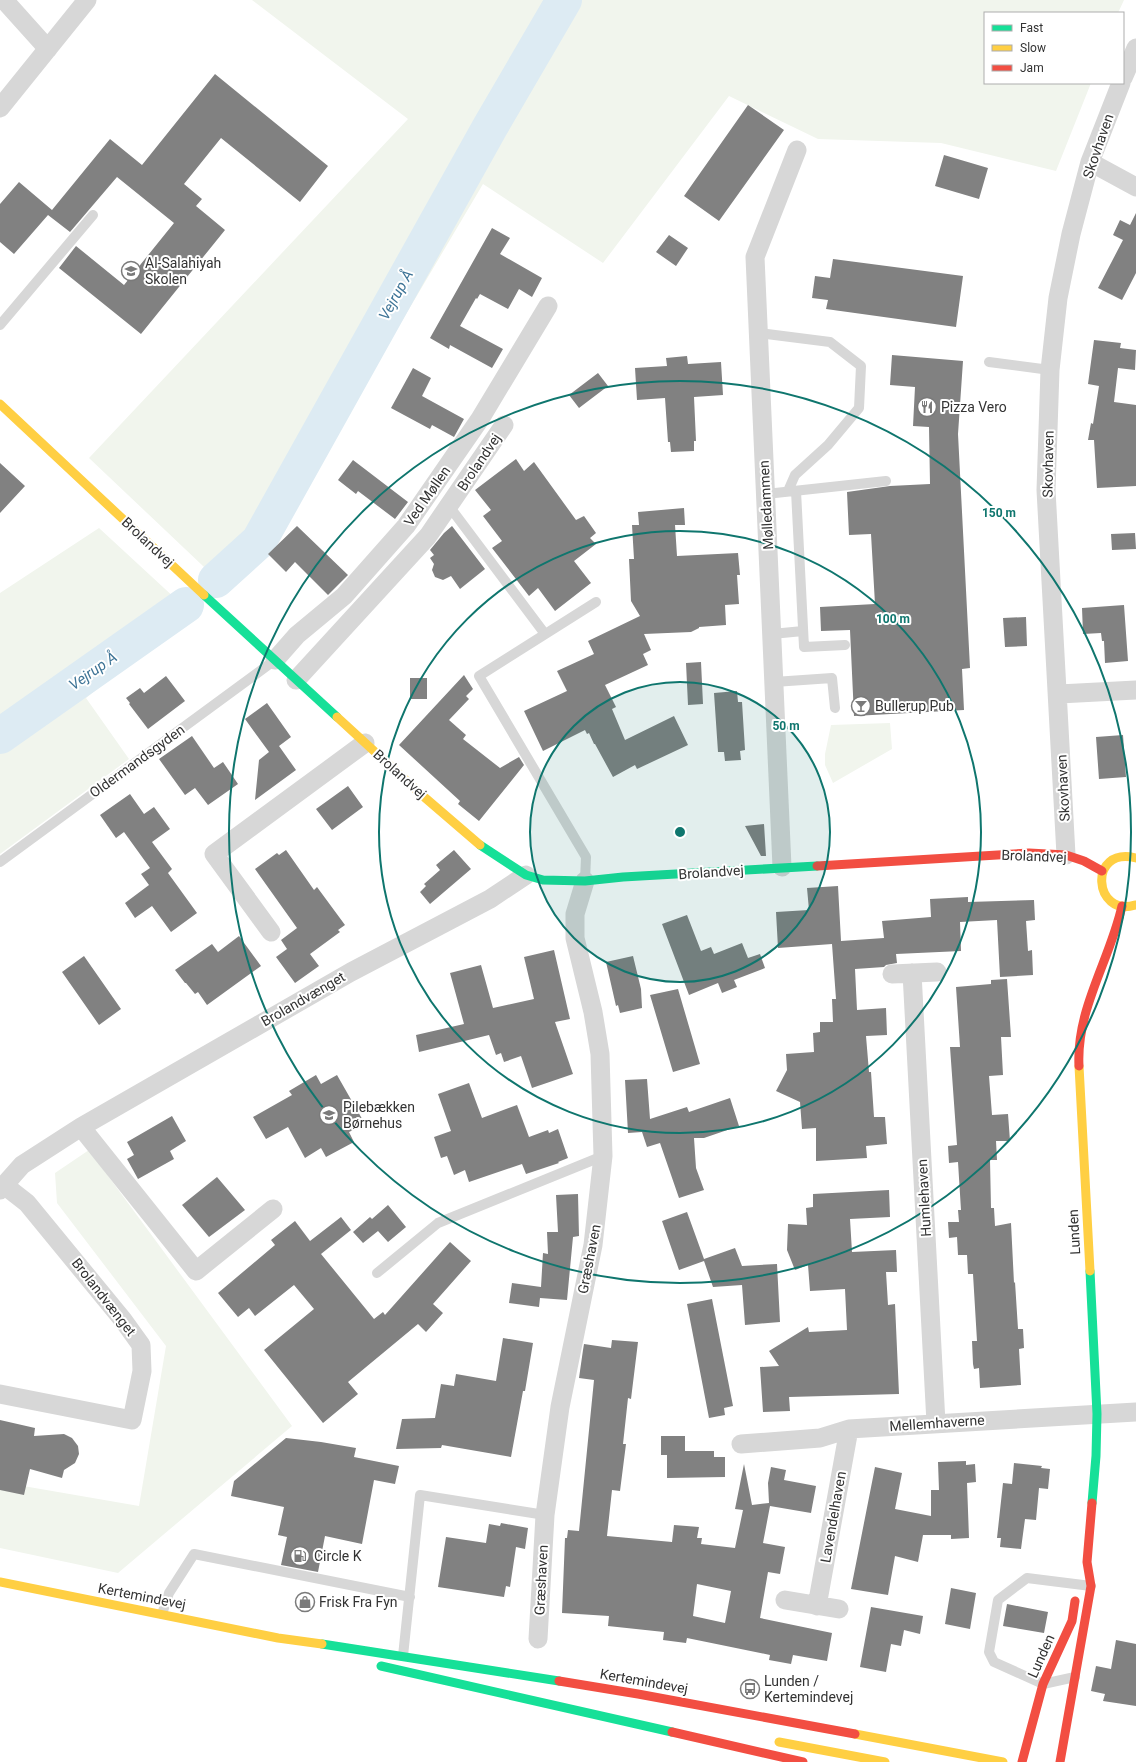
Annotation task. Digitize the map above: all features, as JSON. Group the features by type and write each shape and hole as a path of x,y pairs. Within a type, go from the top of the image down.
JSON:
{"street":[{"path":"4,0 48,49"},
{"path":"0,108 87,0"},
{"path":"1124,76 1136,48"},
{"name":"Skovhaven","path":"1066,854 1059,694 1046,490 1050,370 1058,298 1071,234 1090,162 1121,84"},
{"name":"Mølledammen","path":"782,867 755,257 796,150"},
{"path":"1090,162 1136,187"},
{"name":"Ved Møllen","path":"274,660 297,635 344,596 406,526 480,419 548,306"},
{"name":"Brolandvej","path":"0,404 274,660 423,796 482,846 526,875 543,880 585,881 782,867 1029,853 1066,854 1084,861 1102,871"},
{"name":"Brolandvej","path":"296,680 428,536 504,425"},
{"path":"1059,694 1136,690"},
{"name":"Brolandvej","path":"271,932 214,854 365,742"},
{"path":"1136,858 1130,856 1119,856 1108,862 1102,871 1100,886 1108,900 1122,906 1136,904"},
{"name":"Brolandvænget","path":"0,1394 132,1420 142,1371 141,1345 124,1320 27,1203 2,1188 22,1165 81,1127 351,972 490,899 526,875"},
{"name":"Græshaven","path":"538,1639 545,1515 560,1407 593,1245 603,1156 600,1054 594,1012 575,938 575,914 585,881"},
{"name":"Lunden","path":"1060,1762 1091,1586 1087,1562 1096,1456 1096,1414 1079,1060 1082,1031 1089,1001 1117,929 1122,906"},
{"path":"892,974 937,972"},
{"name":"Humlehaven","path":"912,973 936,1423"},
{"path":"81,1127 196,1271 273,1209"},
{"name":"Mellemhaverne","path":"740,1444 820,1438 849,1429 1136,1412"},
{"name":"Lavendelhaven","path":"817,1606 849,1429"},
{"name":"Lunden","path":"1022,1762 1043,1684 1072,1621 1078,1584 1087,1562"},
{"name":"Kertemindevej","path":"0,1582 278,1638 354,1658"},
{"path":"785,1600 839,1609"},
{"name":"Kertemindevej","path":"278,1638 403,1656 638,1694 1003,1762"},
{"path":"370,1663 802,1762"},
{"path":"562,1706 693,1727"},
{"path":"769,1740 885,1762"}],"lane":[{"path":"0,325 93,215"},
{"path":"759,333 830,342 861,366 859,408 828,445 795,475 792,491 804,647 845,645"},
{"path":"989,362 1050,370"},
{"path":"766,494 886,481"},
{"path":"449,506 545,634"},
{"path":"585,881 586,857 479,676 596,602"},
{"path":"772,634 803,631"},
{"name":"Oldermandsgyden","path":"0,862 274,660"},
{"path":"774,682 832,678 835,708"},
{"path":"378,1273 438,1223 603,1156"},
{"path":"403,1656 420,1495 545,1515"},
{"path":"162,1614 169,1593 194,1554 410,1597"},
{"path":"1075,1677 1043,1684 994,1662 989,1652 998,1600 1027,1578 1091,1586"}],"shaded area":[{"path":"252,0 1124,0 1118,12 984,12 984,84 1091,84 1056,171 941,143 818,139 729,96 603,263 483,184 293,505 235,574 222,584 89,458 408,119"},
{"path":"99,528 190,612 86,698 129,759 0,854 0,593"},
{"path":"890,723 892,749 833,783 825,765 825,754 831,725"},
{"path":"89,1150 292,1426 118,1573 0,1548 0,1482 139,1506 166,1346 57,1203 55,1173"}],"building":[{"path":"215,74 328,166 300,202 221,138 184,184 202,199 196,206 225,230 141,334 59,268 76,246 124,285 174,223 117,177 70,232 48,215 14,254 0,242 0,204 19,182 52,210 110,139 142,165"},
{"path":"748,105 784,130 719,221 684,196"},
{"path":"944,155 988,168 979,199 935,186"},
{"path":"1136,213 1136,273 1122,300 1098,288 1123,240 1113,235 1120,220 1130,225"},
{"path":"492,228 510,238 500,254 542,278 532,297 519,289 508,309 480,294 477,299 476,298 460,326 503,349 492,368 450,345 449,349 430,338"},
{"path":"669,235 688,248 676,266 656,252"},
{"path":"833,259 963,276 956,327 826,309 828,300 812,298 815,276 830,278"},
{"path":"1094,340 1121,343 1120,348 1136,350 1135,370 1118,368 1114,402 1136,405 1136,486 1097,488 1094,440 1088,440 1091,423 1093,424 1099,386 1088,384"},
{"path":"892,355 963,361 958,434 970,668 962,669 964,710 854,716 850,630 821,631 820,607 875,604 871,534 849,535 847,492 890,486 930,484 929,427 913,426 915,387 890,385"},
{"path":"687,356 688,364 721,362 723,395 694,397 696,441 694,441 694,451 671,452 670,442 668,442 665,398 637,400 635,368 667,366 666,358"},
{"path":"413,368 431,378 422,396 464,419 454,437 432,425 430,429 391,408"},
{"path":"598,373 608,386 579,408 569,395"},
{"path":"516,459 524,471 534,462 576,520 584,516 596,533 590,538 596,544 574,561 591,583 555,611 538,588 529,596 492,548 502,541 483,516 491,510 475,490"},
{"path":"353,460 408,502 395,519 358,491 356,494 338,480"},
{"path":"0,463 25,486 0,513"},
{"path":"684,508 685,525 675,525 677,556 738,553 740,575 737,575 739,604 725,605 726,625 699,627 691,632 644,634 651,650 643,654 648,665 605,685 616,707 612,709 625,740 674,716 688,745 637,769 635,765 613,777 589,733 587,734 585,730 543,751 524,711 567,691 557,671 594,654 588,641 640,616 631,601 629,559 634,559 632,525 639,525 638,512"},
{"path":"297,526 348,575 328,595 295,562 286,572 268,554"},
{"path":"452,526 485,569 460,589 451,576 443,580 435,577 432,570 434,564 430,558 434,555 430,550"},
{"path":"1135,533 1136,549 1112,550 1111,534"},
{"path":"1124,605 1128,661 1105,663 1104,641 1102,641 1101,633 1083,634 1082,608"},
{"path":"1026,617 1027,646 1005,647 1003,618"},
{"path":"701,662 703,704 688,705 686,663"},
{"path":"464,675 473,689 466,696 469,699 449,720 466,735 463,739 500,768 519,757 524,765 479,821 458,804 460,801 399,745"},
{"path":"166,676 185,701 148,729 126,698 140,688 144,693"},
{"path":"410,678 427,678 427,699 410,699"},
{"path":"737,691 738,702 742,702 745,750 740,751 741,760 725,761 724,752 718,752 714,693"},
{"path":"267,703 291,737 279,746 296,770 255,800 259,760 269,752 245,719"},
{"path":"1123,735 1126,777 1099,779 1096,737"},
{"path":"192,736 214,768 223,762 238,784 208,805 195,788 185,795 159,759"},
{"path":"348,786 363,807 332,830 316,809"},
{"path":"130,794 144,814 154,807 170,829 152,842 172,869 168,873 197,913 171,932 152,906 135,918 125,903 149,885 141,874 150,868 124,832 116,838 100,815"},
{"path":"764,824 766,856 761,856 745,826"},
{"path":"286,850 314,890 317,887 345,925 338,930 340,932 310,954 319,966 295,983 276,957 287,949 281,940 297,928 255,869 277,853 279,855"},
{"path":"454,850 471,869 430,904 420,892 426,886 424,884 440,870 436,865"},
{"path":"838,886 841,941 884,938 882,921 931,917 930,899 968,897 968,902 1034,900 1035,920 1026,921 1028,951 1032,950 1033,975 1000,977 997,920 960,922 961,951 896,954 897,963 886,965 884,967 855,969 857,1010 886,1008 887,1035 866,1036 869,1072 871,1072 874,1117 885,1117 887,1144 866,1146 867,1158 816,1161 816,1128 802,1129 800,1102 776,1091 787,1070 786,1054 814,1052 813,1033 820,1032 820,1022 833,1022 832,999 836,999 832,944 778,948 776,912 809,910 807,888"},
{"path":"687,915 701,951 711,947 714,954 742,943 748,958 760,954 765,968 734,980 737,987 722,993 718,983 689,995 662,924"},
{"path":"239,936 261,966 207,1005 198,992 195,994 175,970 212,944 218,952"},
{"path":"554,950 570,1019 555,1022 573,1074 532,1088 521,1056 504,1062 501,1053 496,1055 489,1035 419,1052 416,1035 464,1024 450,973 481,965 493,1008 534,999 524,957"},
{"path":"84,956 121,1009 99,1025 62,972"},
{"path":"633,956 641,989 642,1008 620,1013 618,1005 616,1006 606,962"},
{"path":"1007,979 1011,1037 1001,1037 1003,1075 989,1076 992,1115 1008,1114 1010,1141 996,1141 997,1160 990,1160 991,1208 994,1208 995,1226 1011,1223 1018,1329 1023,1329 1024,1348 1019,1349 1021,1385 980,1388 979,1368 974,1369 973,1364 972,1341 977,1341 973,1274 968,1274 967,1255 958,1255 957,1237 949,1238 948,1222 959,1222 958,1210 961,1210 958,1162 949,1163 948,1146 957,1145 950,1047 960,1047 956,987 991,984 991,980"},
{"path":"678,989 700,1064 673,1072 650,995"},
{"path":"316,1075 321,1084 337,1075 365,1124 349,1132 354,1142 326,1157 321,1148 305,1158 288,1127 266,1139 253,1117 292,1095 289,1091"},
{"path":"647,1079 650,1119 687,1107 689,1112 730,1098 739,1126 704,1138 694,1138 696,1168 704,1190 679,1198 660,1143 647,1147 642,1132 628,1133 625,1080"},
{"path":"469,1083 482,1118 517,1105 529,1137 548,1130 549,1133 558,1129 568,1158 558,1162 559,1163 526,1174 522,1164 469,1182 465,1170 454,1175 447,1156 441,1158 434,1137 451,1131 438,1094"},
{"path":"172,1116 186,1141 170,1151 174,1159 138,1179 127,1159 134,1155 127,1142"},
{"path":"217,1177 245,1210 209,1237 182,1205"},
{"path":"889,1190 890,1217 850,1219 852,1252 896,1250 897,1272 886,1272 888,1305 895,1304 899,1394 789,1397 790,1411 763,1412 760,1367 779,1366 769,1351 808,1327 809,1332 847,1330 845,1289 810,1291 808,1265 795,1270 787,1250 788,1224 807,1225 806,1208 813,1207 813,1194"},
{"path":"578,1194 579,1236 573,1237 567,1300 540,1298 539,1307 509,1303 512,1283 541,1287 543,1253 548,1254 547,1232 558,1232 556,1195"},
{"path":"388,1205 406,1227 388,1242 378,1231 363,1243 353,1232 370,1217 372,1219"},
{"path":"687,1212 704,1259 735,1248 742,1266 777,1264 780,1322 745,1325 742,1285 713,1287 704,1261 679,1270 662,1221"},
{"path":"341,1217 351,1230 321,1254 374,1319 383,1312 385,1315 450,1242 471,1261 433,1304 443,1313 426,1332 418,1324 348,1382 358,1394 323,1423 264,1350 314,1309 294,1285 255,1316 249,1308 238,1317 218,1293 275,1245 271,1240 295,1221 310,1241"},
{"path":"712,1299 733,1406 724,1408 725,1415 709,1418 687,1304"},
{"path":"503,1338 533,1343 525,1391 523,1391 511,1457 442,1445 441,1448 396,1449 402,1419 435,1418 441,1384 454,1386 456,1374 496,1381"},
{"path":"612,1340 638,1342 631,1399 628,1398 623,1444 626,1444 620,1491 612,1490 607,1536 672,1542 674,1525 699,1527 697,1538 702,1538 701,1544 735,1548 743,1510 735,1509 744,1464 752,1505 769,1503 768,1483 771,1467 786,1470 784,1480 816,1486 811,1513 770,1506 763,1543 785,1547 780,1574 768,1572 760,1618 832,1633 827,1661 793,1655 791,1664 769,1660 770,1655 687,1638 686,1643 663,1640 664,1632 608,1626 609,1616 562,1613 565,1538 567,1538 568,1530 579,1531 594,1380 579,1378 584,1344 611,1348","holes":["697,1584 731,1591 725,1623 693,1616"]},
{"path":"0,1420 35,1428 34,1436 64,1434 72,1438 78,1446 79,1454 75,1463 64,1470 62,1478 30,1469 24,1495 0,1490"},
{"path":"661,1436 685,1436 685,1451 714,1451 714,1457 725,1457 725,1477 667,1478 667,1455 661,1455"},
{"path":"286,1438 356,1448 354,1457 399,1466 395,1484 374,1480 362,1544 325,1536 318,1572 281,1565 287,1537 278,1535 284,1507 231,1496 234,1481"},
{"path":"966,1461 966,1465 975,1464 976,1482 967,1483 969,1538 951,1539 951,1535 923,1535 918,1562 895,1556 888,1595 851,1589 875,1467 902,1473 895,1509 931,1516 931,1490 939,1490 938,1462"},
{"path":"1014,1463 1042,1466 1041,1468 1050,1469 1048,1489 1039,1488 1036,1520 1025,1519 1021,1549 1000,1547 1001,1538 997,1538 1003,1483 1012,1484"},
{"path":"501,1523 528,1528 525,1549 516,1547 510,1587 506,1586 504,1597 438,1587 446,1537 486,1543 489,1524 500,1526"},
{"path":"951,1588 976,1593 970,1629 945,1624"},
{"path":"1007,1604 1048,1612 1044,1633 1003,1626"},
{"path":"871,1607 923,1616 920,1634 904,1630 901,1646 891,1644 886,1672 860,1667"},
{"path":"1116,1640 1136,1644 1136,1706 1103,1701 1105,1694 1091,1691 1096,1666 1111,1669"}],"waterway":[{"name":"Vejrup Å","path":"216,580 259,541 490,127 564,0"},
{"name":"Vejrup Å","path":"0,736 186,605"}],"traffic: fast":[{"path":"204,595 337,717"},
{"path":"480,845 526,875 543,880 585,881 623,877 817,866"},
{"path":"1090,1271 1097,1414 1096,1456 1092,1503"},
{"path":"322,1644 559,1681"},
{"path":"381,1666 672,1732"}],"traffic: slow":[{"path":"0,404 204,595"},
{"path":"337,717 423,796 480,845"},
{"path":"1135,905 1121,906 1111,901 1104,893 1102,882 1103,871 1109,862 1120,857 1136,858"},
{"path":"1079,1066 1090,1271"},
{"path":"0,1582 278,1638 322,1644"},
{"path":"855,1734 1003,1762"},
{"path":"779,1742 885,1762"}],"traffic: jam":[{"path":"817,866 1029,853 1066,855 1084,861 1102,871"},
{"path":"1079,1066 1079,1045 1088,1005 1117,926 1122,906"},
{"path":"1060,1762 1091,1586 1087,1562 1092,1503"},
{"path":"1022,1762 1043,1684 1072,1621 1075,1601"},
{"path":"559,1681 855,1734"},
{"path":"672,1732 803,1762"}],"place":[{"name":"Al-Salahiyah Skolen","path":"131,271"},
{"name":"Pizza Vero","path":"927,407"},
{"name":"Bullerup Pub","path":"861,706"},
{"name":"Pilebækken Børnehus","path":"329,1115"},
{"name":"Circle K","path":"300,1556"},
{"name":"Frisk Fra Fyn","path":"305,1602"},
{"name":"Lunden / Kertemindevej","path":"750,1689"}]}
